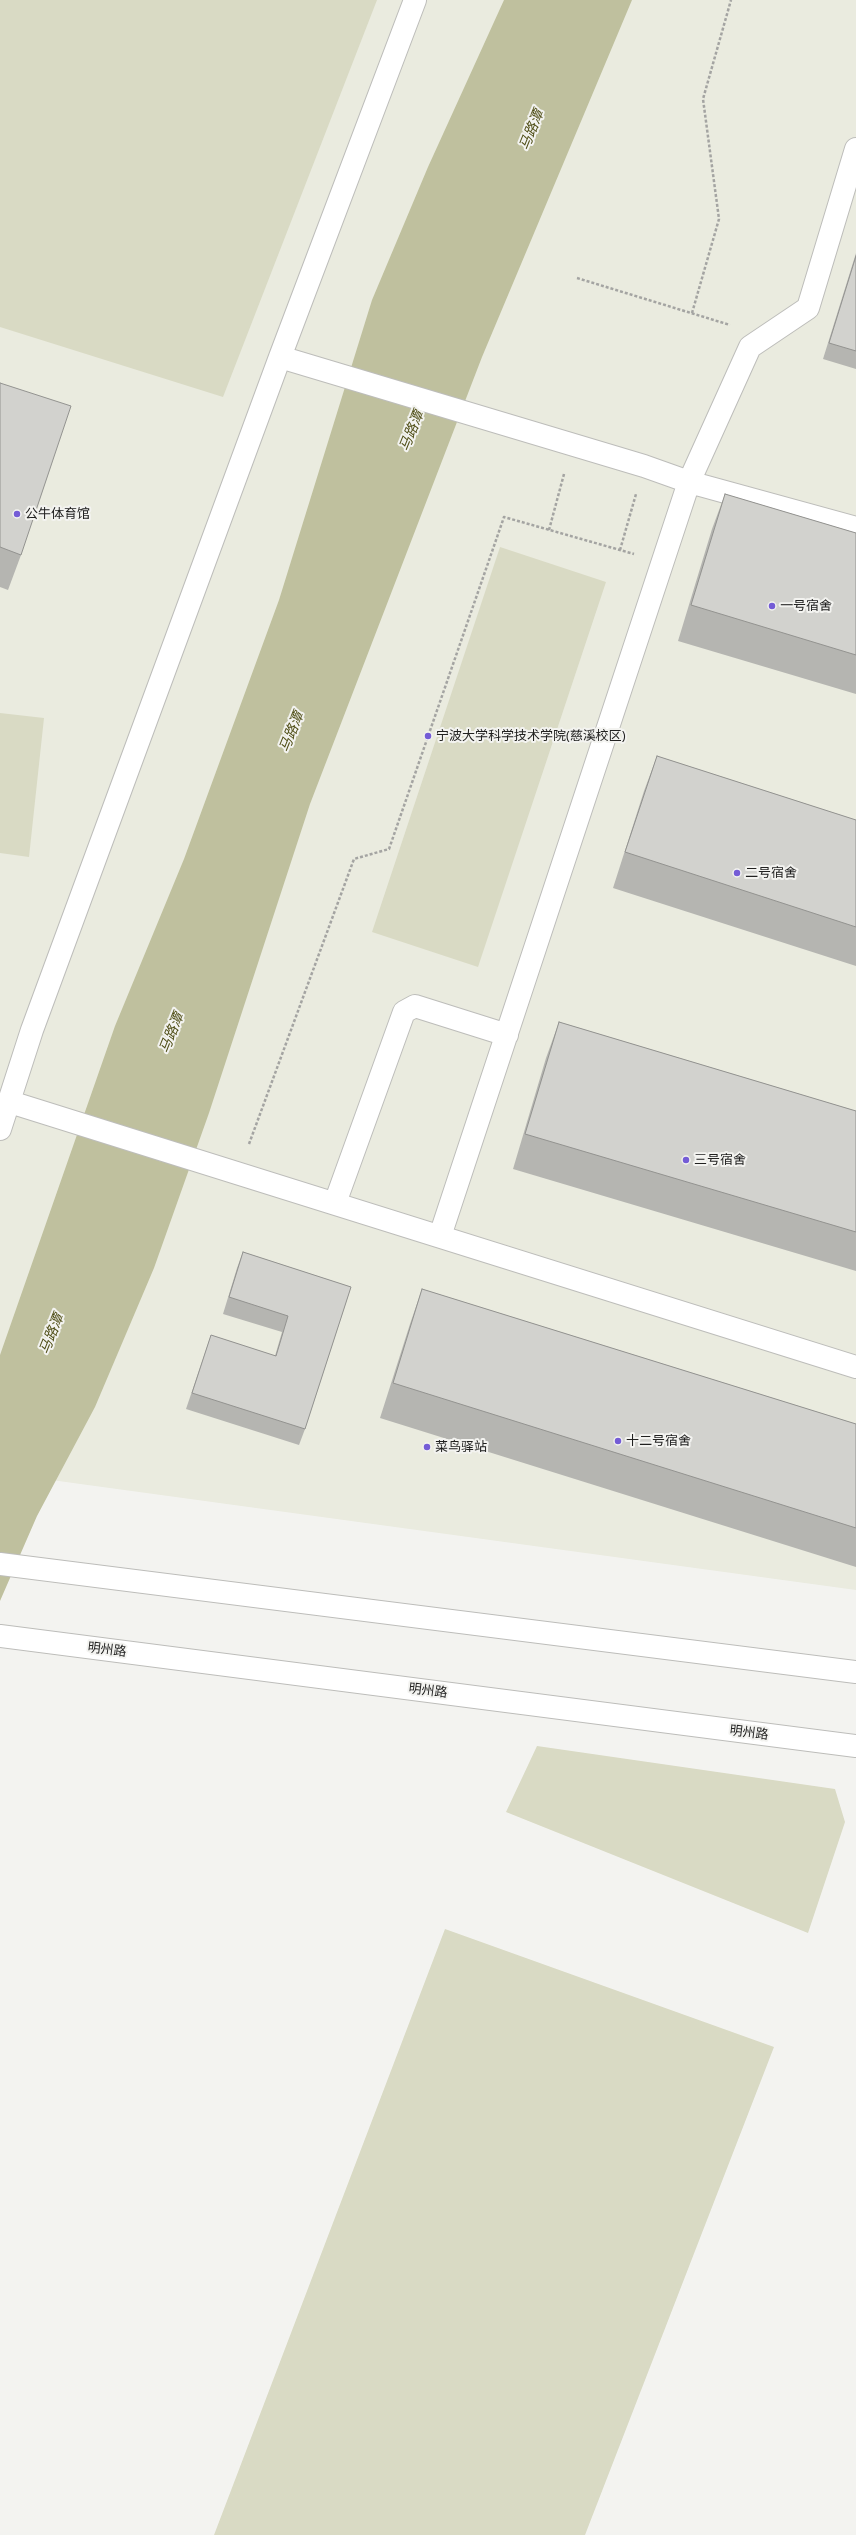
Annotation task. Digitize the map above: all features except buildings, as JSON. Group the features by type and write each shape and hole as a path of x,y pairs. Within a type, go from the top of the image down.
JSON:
{"main road":[{"path":"0,1129 35,1022 280,357 415,0"},
{"path":"440,1236 689,482 750,347 808,308 856,149"},
{"path":"280,357 644,466 689,482 856,528"},
{"path":"335,1203 404,1012 415,1006 507,1035"},
{"path":"10,1102 73,1124 335,1203 856,1367"},
{"path":"0,1564 856,1672"},
{"name":"明州路","path":"0,1636 856,1746"}],"path":[{"path":"692,313 719,219 703,99 732,0"},
{"path":"577,278 767,336"},
{"path":"549,530 572,444"},
{"path":"620,550 644,466"},
{"path":"238,1173 354,859 389,849 504,517 663,562"}],"shaded area":[{"name":"宁波大学科学技术学院(慈溪校区)","path":"0,0 856,0 856,1590 0,1473"},
{"path":"0,0 377,0 223,397 0,327"},
{"path":"500,547 606,582 478,967 372,932"},
{"path":"0,713 44,718 29,857 0,853"},
{"path":"537,1746 835,1789 845,1822 808,1933 506,1812"},
{"path":"445,1929 774,2047 585,2535 214,2535"}],"water":[{"name":"马路潭","path":"504,0 632,0 482,357 310,804 209,1113 154,1268 95,1407 37,1516 0,1601 0,1355 115,1026 184,859 279,600 372,300 428,167"}],"place":[{"name":"公牛体育馆","path":"17,514"},
{"name":"一号宿舍","path":"772,606"},
{"name":"宁波大学科学技术学院(慈溪校区)","path":"428,736"},
{"name":"二号宿舍","path":"737,873"},
{"name":"三号宿舍","path":"686,1160"},
{"name":"十二号宿舍","path":"618,1441"},
{"name":"菜鸟驿站","path":"427,1447"}]}
